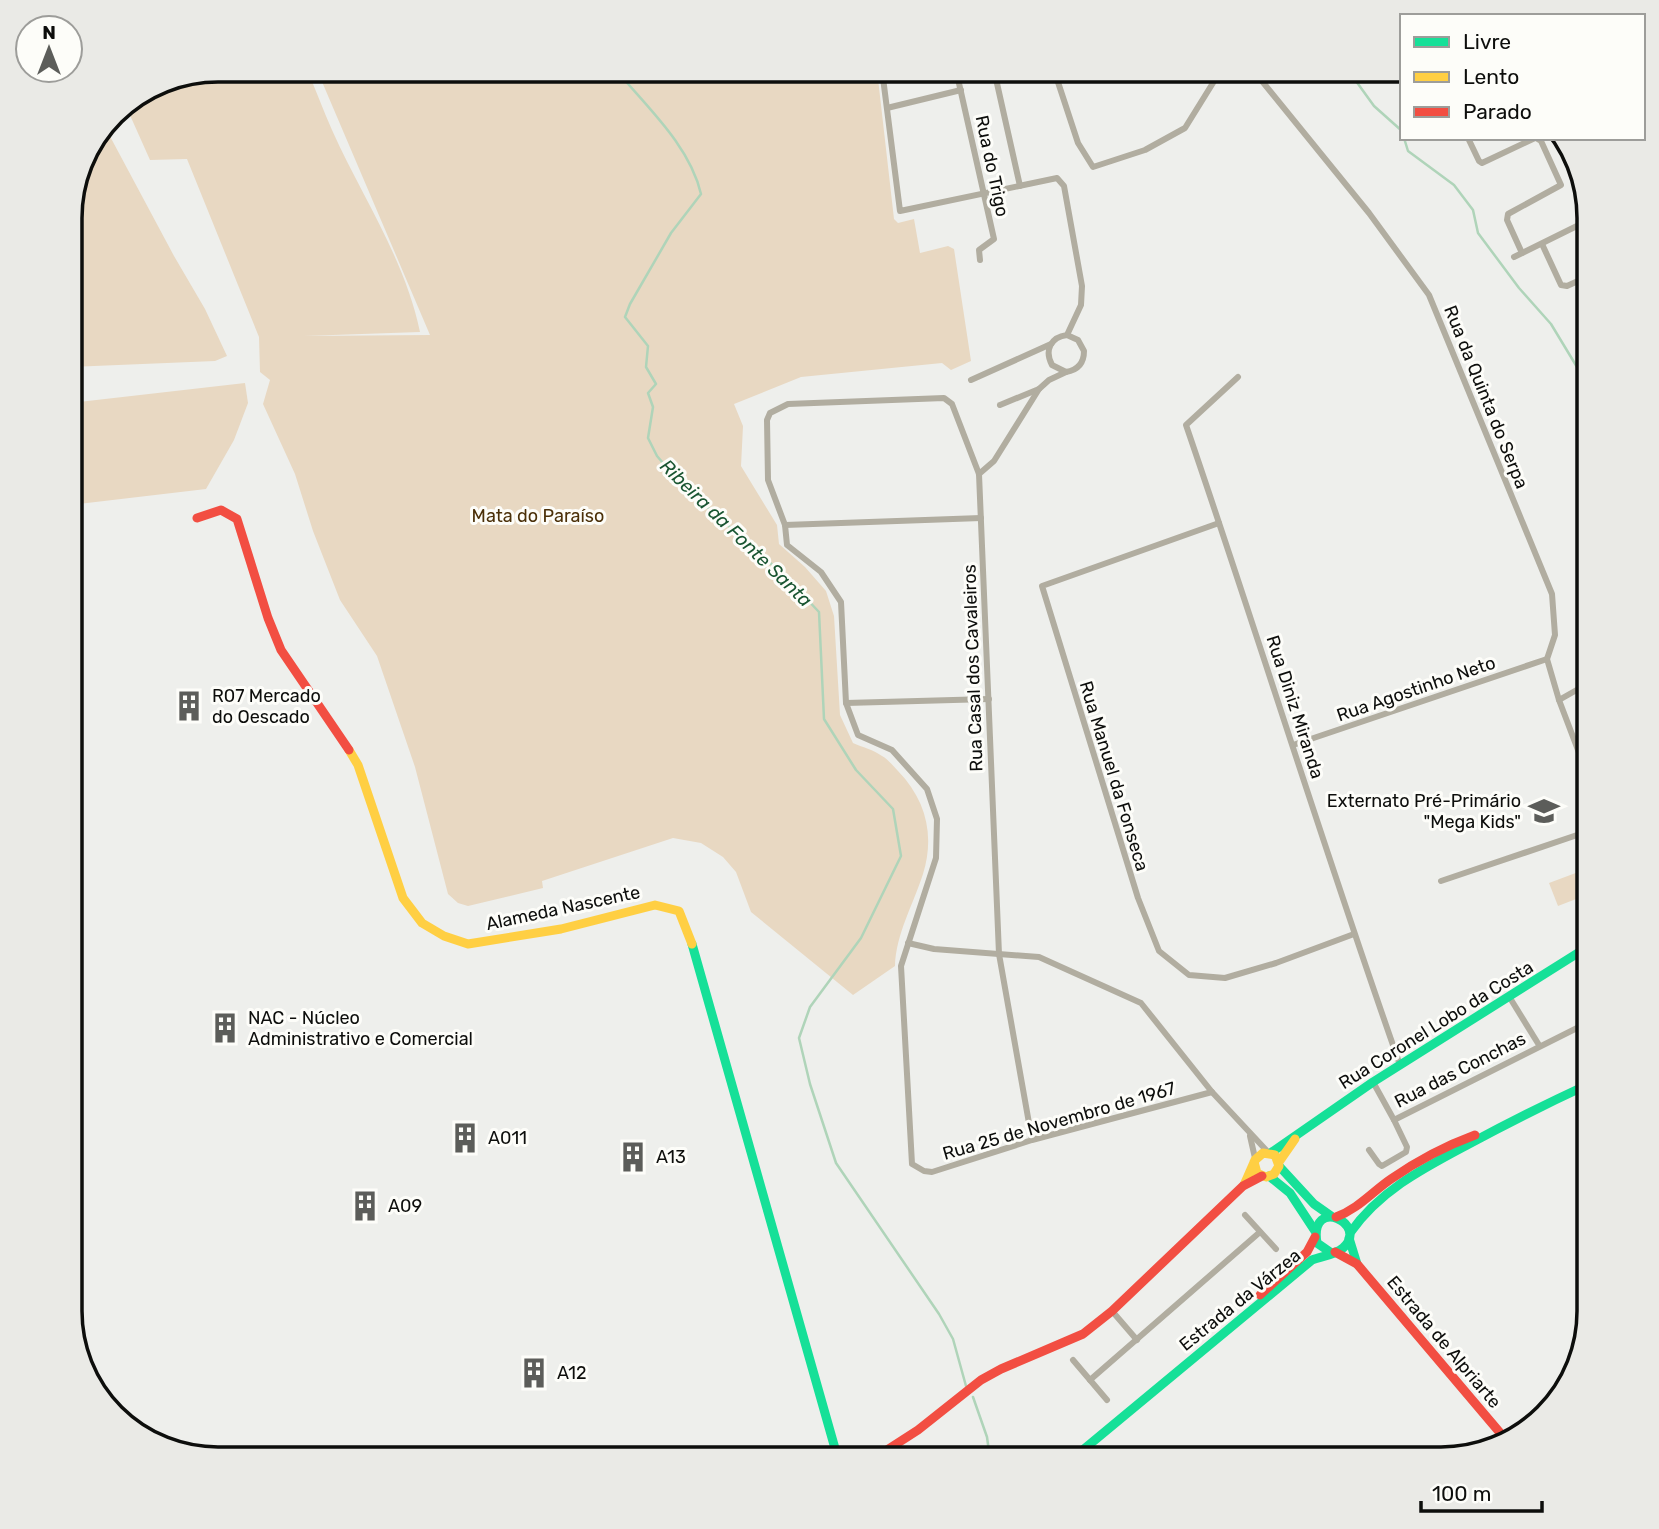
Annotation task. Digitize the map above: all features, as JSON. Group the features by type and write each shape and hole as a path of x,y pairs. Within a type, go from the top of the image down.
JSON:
{"street":[{"path":"884,82 900,211 1057,178 1064,186 1082,286 1081,304 1067,335"},
{"name":"Rua do Trigo","path":"959,82 993,239 978,250 980,260"},
{"path":"997,82 1020,186"},
{"path":"1058,82 1078,143 1093,167 1144,150 1185,128 1214,82"},
{"name":"Rua da Quinta do Serpa","path":"1263,82 1369,213 1429,295 1552,594 1555,635 1547,659 1576,746"},
{"path":"887,107 961,90"},
{"path":"1469,140 1479,161 1484,163 1532,140"},
{"path":"1522,253 1507,220 1508,214 1561,186 1539,140"},
{"path":"1514,257 1576,227"},
{"path":"1542,244 1561,285 1567,286 1576,282"},
{"path":"979,474 993,461 1039,389 1049,380 1077,368 1082,363 1084,351 1078,340 1067,335 1055,339 1048,349 1049,360 1056,368 1066,372"},
{"path":"971,380 1051,344"},
{"name":"Rua Diniz Miranda","path":"1238,377 1186,425 1354,934 1401,1065"},
{"path":"1000,405 1039,389"},
{"name":"Rua Casal dos Cavaleiros","path":"785,525 768,480 769,415 791,403 944,398 952,404 979,474 999,954 1031,1140"},
{"name":"Alameda Nascente","path":"197,518 221,510 237,519 268,618 281,650 358,765 403,898 422,923 444,936 468,944 561,929 655,905 679,911 690,937 835,1447"},
{"path":"981,518 785,525 787,545 821,572 841,602 846,703 858,735 892,750 926,789 937,819 936,858 908,943 934,949 1039,957 1141,1003 1212,1092 1270,1152 1319,1209 1346,1222 1350,1236"},
{"name":"Rua Manuel da Fonseca","path":"1219,523 1042,586 1138,898 1159,951 1189,975 1225,978 1276,963 1354,934"},
{"name":"Rua Agostinho Neto","path":"1293,745 1547,659"},
{"path":"1559,700 1576,690"},
{"path":"846,703 989,699"},
{"path":"1441,880 1577,835"},
{"name":"Rua 25 de Novembro de 1967","path":"908,943 901,966 901,980 910,1160 914,1166 924,1171 932,1172 1031,1140 1212,1092"},
{"name":"Rua Coronel Lobo da Costa","path":"1270,1152 1373,1082 1577,954"},
{"name":"Rua das Conchas","path":"1510,998 1539,1045"},
{"name":"Rua das Conchas","path":"1394,1120 1577,1028"},
{"name":"Rua das Conchas","path":"1370,1150 1382,1166 1406,1152 1408,1147 1373,1082"},
{"name":"Estrada da Várzea","path":"1086,1447 1312,1260 1345,1247 1364,1213 1398,1185 1499,1126 1577,1090"},
{"name":"Estrada da Várzea","path":"1171,1376 1307,1252 1321,1220 1349,1212 1389,1180 1416,1163 1464,1139 1499,1126"},
{"name":"Rua Coronel Lobo da Costa","path":"1279,1164 1300,1132"},
{"path":"1250,1134 1257,1173 1277,1180 1291,1193 1315,1234"},
{"path":"1243,1186 1254,1160 1260,1153 1270,1152"},
{"path":"892,1447 918,1430 981,1380 1083,1334 1112,1311 1243,1186 1277,1171 1279,1164"},
{"path":"1245,1215 1276,1249"},
{"path":"1090,1380 1260,1232"},
{"name":"Estrada da Várzea","path":"1315,1234 1321,1247 1332,1252"},
{"name":"Estrada de Alpriarte","path":"1350,1236 1357,1264"},
{"name":"Estrada de Alpriarte","path":"1332,1252 1357,1264 1500,1433"},
{"path":"1112,1311 1137,1340"},
{"path":"1073,1360 1107,1400"}],"green space":[{"name":"Mata do Paraíso","path":"312,82 332,130 404,279 420,332 304,336 430,335 322,82 878,82 894,219 898,223 914,219 920,253 948,246 954,249 971,361 951,370 942,363 801,377 734,404 743,426 741,466 777,525 779,544 805,567 826,591 834,616 840,715 853,743 884,757 908,782 926,819 927,860 902,931 895,966 853,995 751,912 736,872 723,857 701,843 673,838 542,881 543,888 468,906 458,903 448,894 415,767 377,656 340,600 313,531 295,474 263,404 270,380 260,372 259,337 187,159 150,160 130,115 166,93 201,83"},
{"path":"110,136 205,309 227,356 215,361 83,366 83,201 96,158"},
{"path":"245,383 248,403 234,440 206,489 83,503 83,402"},
{"path":"1577,873 1577,899 1558,906 1549,883"}],"waterway":[{"name":"Ribeira da Fonte Santa","path":"627,82 677,143 695,176 701,194 671,233 625,317 648,346 646,367 656,384 648,393 653,407 648,438 657,456 681,484 786,577 819,612 824,719 856,770 893,809 901,856 861,938 810,1007 799,1038 810,1084 836,1163 939,1314 953,1339 966,1386"},
{"path":"1357,82 1374,106 1400,129"},
{"path":"1405,140 1408,151 1454,185 1473,210 1478,233 1519,288 1551,324 1576,366"},
{"name":"Ribeira da Fonte Santa","path":"973,1397 988,1447"}],"traffic: fast":[{"path":"692,944 835,1447"},
{"path":"1272,1152 1373,1082 1577,954"},
{"path":"1350,1233 1375,1204 1419,1171 1498,1128 1577,1090"},
{"path":"1279,1166 1314,1204 1331,1216"},
{"path":"1269,1176 1290,1193 1315,1231"},
{"path":"1086,1447 1312,1260 1343,1248 1349,1239 1349,1230 1345,1223 1329,1217 1321,1220 1317,1228 1317,1243 1330,1252"},
{"path":"1349,1238 1357,1264"}],"traffic: slow":[{"path":"349,750 358,765 403,898 422,923 444,936 468,944 561,929 655,905 679,911 692,944"},
{"path":"1279,1162 1295,1139"},
{"path":"1244,1185 1255,1160 1263,1153 1275,1155 1279,1166 1274,1174 1266,1177 1257,1173 1254,1162"}],"traffic: jam":[{"path":"197,518 221,510 237,519 268,618 281,650 349,750"},
{"path":"1336,1217 1358,1205 1411,1166 1475,1135"},
{"path":"892,1447 918,1430 981,1380 1083,1334 1112,1311 1243,1186 1262,1176"},
{"path":"1260,1295 1307,1252 1315,1237"},
{"path":"1335,1252 1357,1264 1500,1433"}],"place":[{"name":"R07 Mercado do Oescado","path":"189,706"},
{"name":"Externato Pré-Primário \"Mega Kids\"","path":"1544,811"},
{"name":"NAC - Núcleo Administrativo e Comercial","path":"225,1028"},
{"name":"A011","path":"465,1138"},
{"name":"A13","path":"633,1157"},
{"name":"A09","path":"365,1206"},
{"name":"A12","path":"534,1373"}]}
